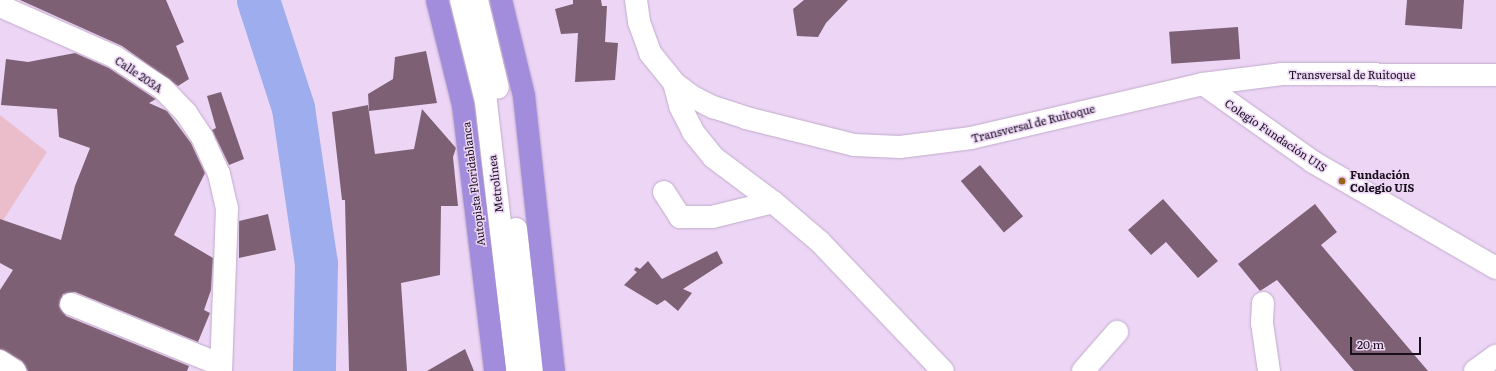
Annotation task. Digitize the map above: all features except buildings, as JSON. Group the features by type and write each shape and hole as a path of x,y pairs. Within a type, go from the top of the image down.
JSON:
{"highway":[{"name":"Autopista Floridablanca","path":"437,0 464,105 495,371"},
{"path":"501,0 524,96 554,371"}],"street":[{"name":"Metrolínea","path":"461,0 486,102 517,371"},
{"name":"Metrolínea","path":"478,0 501,100 532,371"},
{"name":"Transversal de Ruitoque","path":"636,0 639,22 650,53 674,83 713,107 746,118 854,145 900,147 970,138 1203,84 1282,74 1496,75"},
{"name":"Calle 203A","path":"0,6 115,57 162,88 186,113 202,137 219,174 227,208 221,368"},
{"path":"674,83 680,106 693,132 713,157 773,202 820,242 943,371"},
{"name":"Colegio Fundación UIS","path":"1203,84 1313,162 1496,268"},
{"path":"664,192 680,217 712,217 773,202"},
{"path":"1263,303 1262,323 1269,371"},
{"path":"71,304 221,368"},
{"path":"1082,371 1117,332"},
{"path":"1475,371 1496,356"},
{"path":"0,362 15,371"}],"shaded area":[{"path":"0,115 47,152 0,225"}],"waterway":[{"path":"258,0 293,108 316,263 314,371"}],"place":[{"name":"Fundación Colegio UIS","path":"1342,181"}]}
